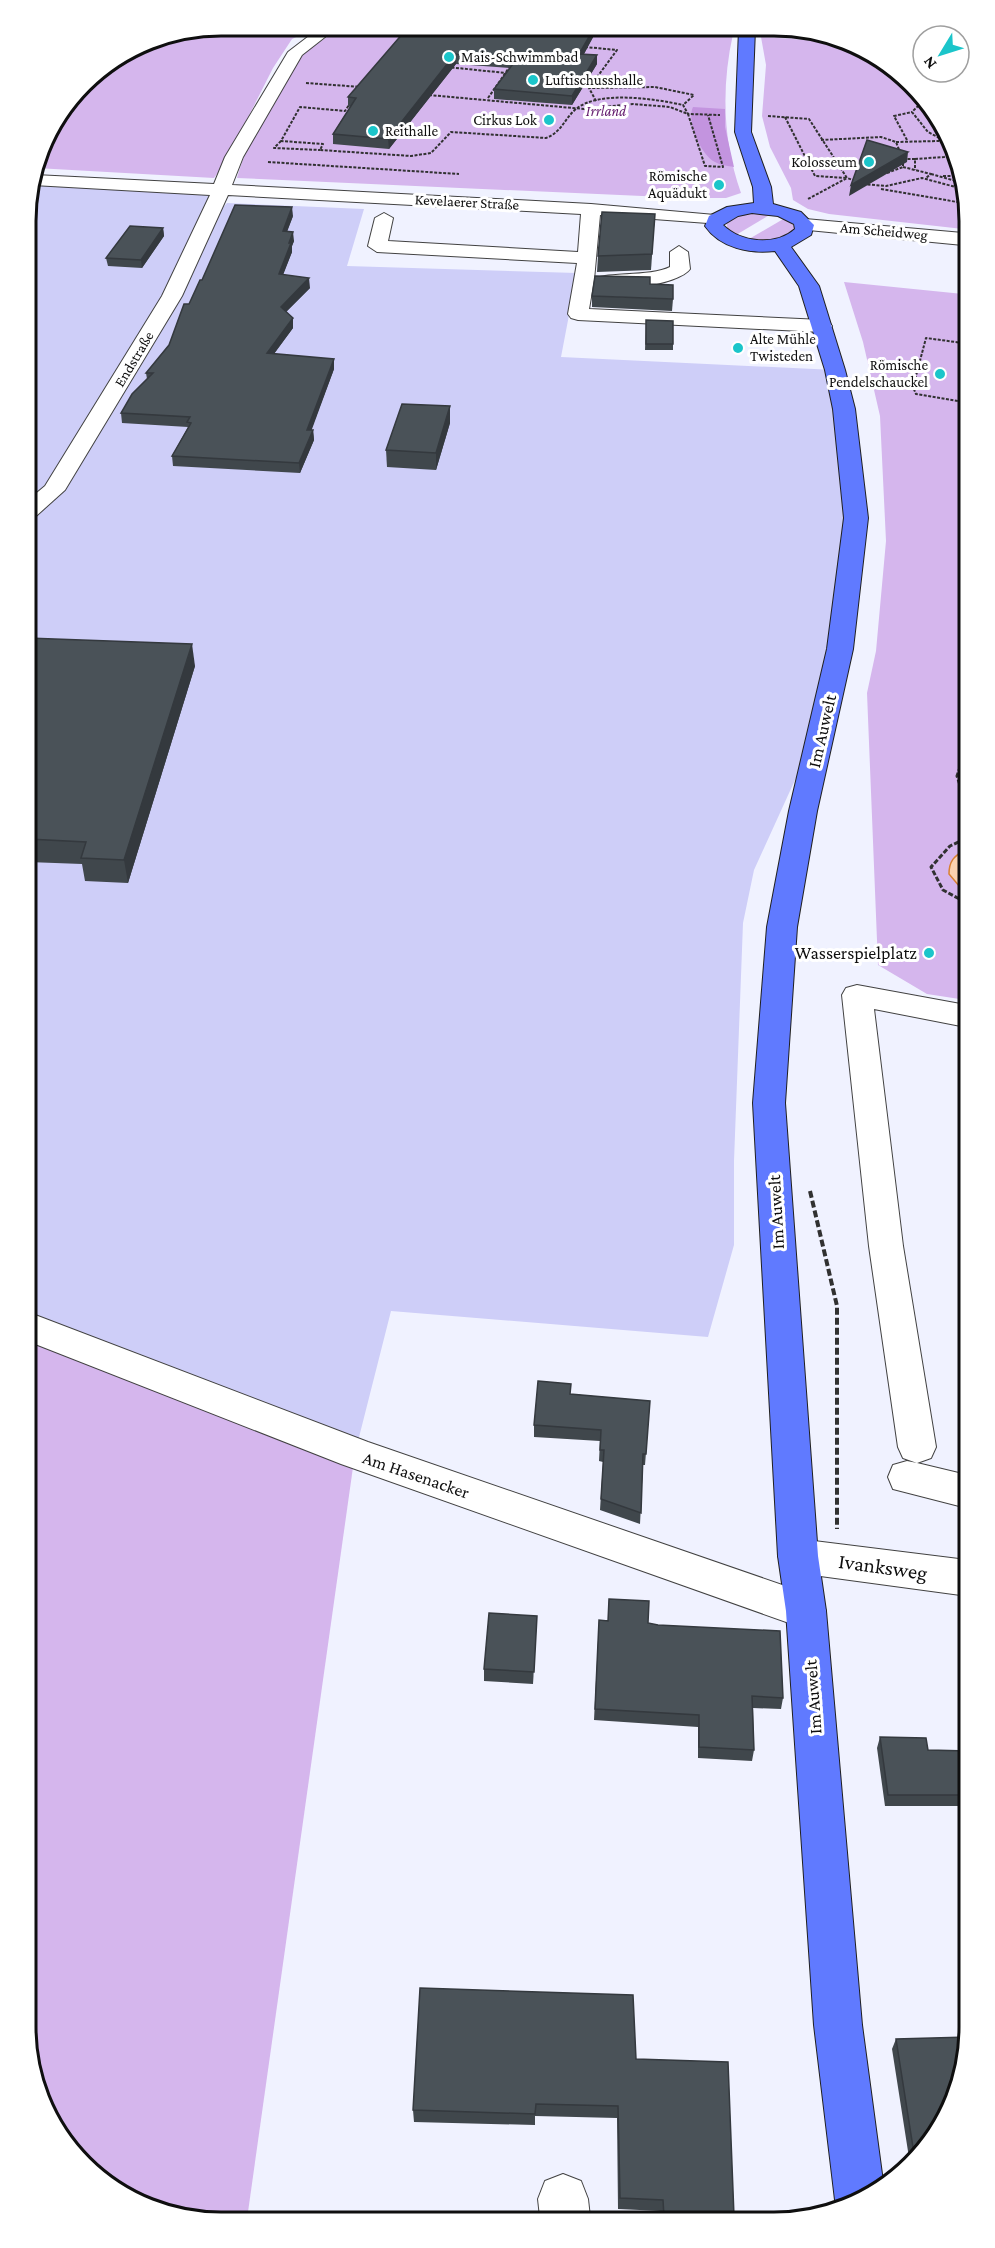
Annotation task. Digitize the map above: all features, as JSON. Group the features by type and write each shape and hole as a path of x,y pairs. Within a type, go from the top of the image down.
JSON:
{"main road":[{"path":"747,36 742,132 762,187 764,208"},
{"path":"764,208 789,214 805,225 800,236 779,243 749,244 735,241 717,231 715,220 733,211 764,208"},
{"name":"Im Auwelt","path":"779,243 809,286 822,326 844,409 856,518 840,649 803,811 783,927 769,1103 817,1559 806,1611 838,2025 859,2191"}],"street":[{"path":"219,191 246,132 296,52 318,36"},
{"name":"Kevelaerer Straße","path":"41,180 591,209 715,220"},
{"name":"Endstraße","path":"36,505 54,490 172,296 208,223 219,191"},
{"path":"591,209 585,279 578,314 822,326"},
{"path":"384,218 377,246 587,258"},
{"name":"Am Scheidweg","path":"805,225 959,239"},
{"path":"585,279 651,282 680,269 679,252"},
{"path":"959,1015 857,995 912,1462 959,1487"},
{"name":"Am Hasenacker","path":"36,1329 355,1453 806,1611"},
{"name":"Ivanksweg","path":"817,1559 959,1577"}],"path":[{"path":"583,47 617,50 589,88"},
{"path":"487,98 516,58"},
{"path":"439,66 506,73"},
{"path":"304,82 362,87 345,111 300,108 281,141 274,148 432,153 451,132 546,138 558,134 578,107 596,101 651,99 683,105"},
{"path":"589,88 638,86 677,89 694,94 683,105"},
{"path":"589,88 596,101"},
{"path":"428,95 487,98 584,109 633,104 670,107 688,114 708,115 723,167 705,166 688,114 683,105"},
{"path":"907,140 894,116 912,112 919,105"},
{"path":"912,112 918,122 939,141"},
{"path":"768,116 809,119 847,178 877,189 957,202"},
{"path":"785,117 815,176 856,177"},
{"path":"821,140 881,137 896,142 939,141"},
{"path":"281,141 324,144 320,150"},
{"path":"896,142 903,159 903,167"},
{"path":"903,159 947,156"},
{"path":"915,159 915,170"},
{"path":"268,162 459,174"},
{"path":"885,173 903,167 954,181"},
{"path":"926,178 931,174"},
{"path":"937,176 954,176"},
{"path":"833,226 830,218 795,207 847,178"},
{"path":"877,189 912,179 926,178 955,187"},
{"path":"959,342 926,338 913,387 916,394 959,401"},
{"path":"959,840 940,854 931,867 935,881 944,893 959,899"},
{"path":"809,1184 837,1306 817,1559"}],"shaded area":[{"path":"774,36 811,40 760,37"},
{"path":"693,107 725,109 725,127 734,167 717,163 700,145 693,129 691,113"},
{"path":"41,181 219,191 209,222 227,203 364,209 347,266 577,273 561,357 835,370 856,518 835,692 754,870 743,923 734,1161 734,1245 708,1337 391,1311 355,1453 36,1329 36,209"},
{"path":"958,854 959,886 949,874 953,859"}],"green space":[{"path":"298,36 292,39 273,68 225,163 214,178 44,168 55,139 74,108 108,74 139,55 173,42 197,38"},
{"name":"Irrland","path":"329,36 733,36 727,74 727,135 741,193 726,198 687,198 237,178 262,116 280,84 309,50"},
{"path":"761,37 811,40 856,55 877,67 905,90 934,128 953,173 959,229 829,214 808,209 793,200 791,188 770,147 762,116 766,65"},
{"path":"754,213 771,214 736,235 728,230 726,222 737,216"},
{"path":"785,218 794,226 794,230 773,239 749,239"},
{"path":"844,282 959,294 959,999 927,994 878,965 867,693 876,651 886,541 880,416 863,342"},
{"path":"36,1345 355,1453 248,2212 209,2212 185,2208 139,2193 118,2181 90,2158 61,2120 42,2075 36,2027"}],"building":[{"path":"401,36 589,36 579,54 597,55 572,96 494,89 516,60 455,54 388,139 333,134 356,98 348,97"},
{"path":"867,140 908,152 851,185"},
{"path":"235,205 292,207 283,231 293,232 289,243 291,243 279,274 309,278 281,307 293,318 267,353 334,359 307,430 313,430 299,463 172,456 191,423 187,422 190,417 121,413 132,394 153,373 146,373 169,345 184,304 189,304 202,280"},
{"path":"602,212 655,214 652,254 598,256"},
{"path":"130,226 163,228 141,260 106,258"},
{"path":"595,276 650,277 650,284 673,285 673,299 592,296"},
{"path":"646,320 673,321 673,344 646,344"},
{"path":"402,404 450,406 436,453 386,450"},
{"path":"36,638 192,644 124,860 81,858 86,842 36,839"},
{"path":"538,1381 571,1384 570,1394 650,1401 646,1454 643,1454 641,1513 601,1499 604,1450 600,1450 601,1430 534,1425"},
{"path":"609,1599 649,1601 648,1623 658,1625 780,1631 783,1698 752,1696 754,1750 699,1747 699,1715 595,1709 599,1620 608,1621"},
{"path":"489,1613 537,1616 534,1672 484,1669"},
{"path":"880,1737 926,1738 928,1750 959,1751 959,1795 888,1795"},
{"path":"420,1988 633,1995 636,2059 728,2062 734,2212 664,2212 663,2200 620,2198 618,2106 536,2104 535,2114 413,2110"},
{"path":"959,2037 955,2063 945,2098 934,2120 913,2149 896,2039"}],"place":[{"name":"Mais-Schwimmbad","path":"449,57"},
{"name":"Luftischusshalle","path":"533,80"},
{"name":"Cirkus Lok","path":"549,120"},
{"name":"Reithalle","path":"373,131"},
{"name":"Kolosseum","path":"869,162"},
{"name":"Römische Aquädukt","path":"719,185"},
{"name":"Alte Mühle Twisteden","path":"738,348"},
{"name":"Römische Pendelschauckel","path":"940,374"},
{"name":"Wasserspielplatz","path":"929,953"}]}
